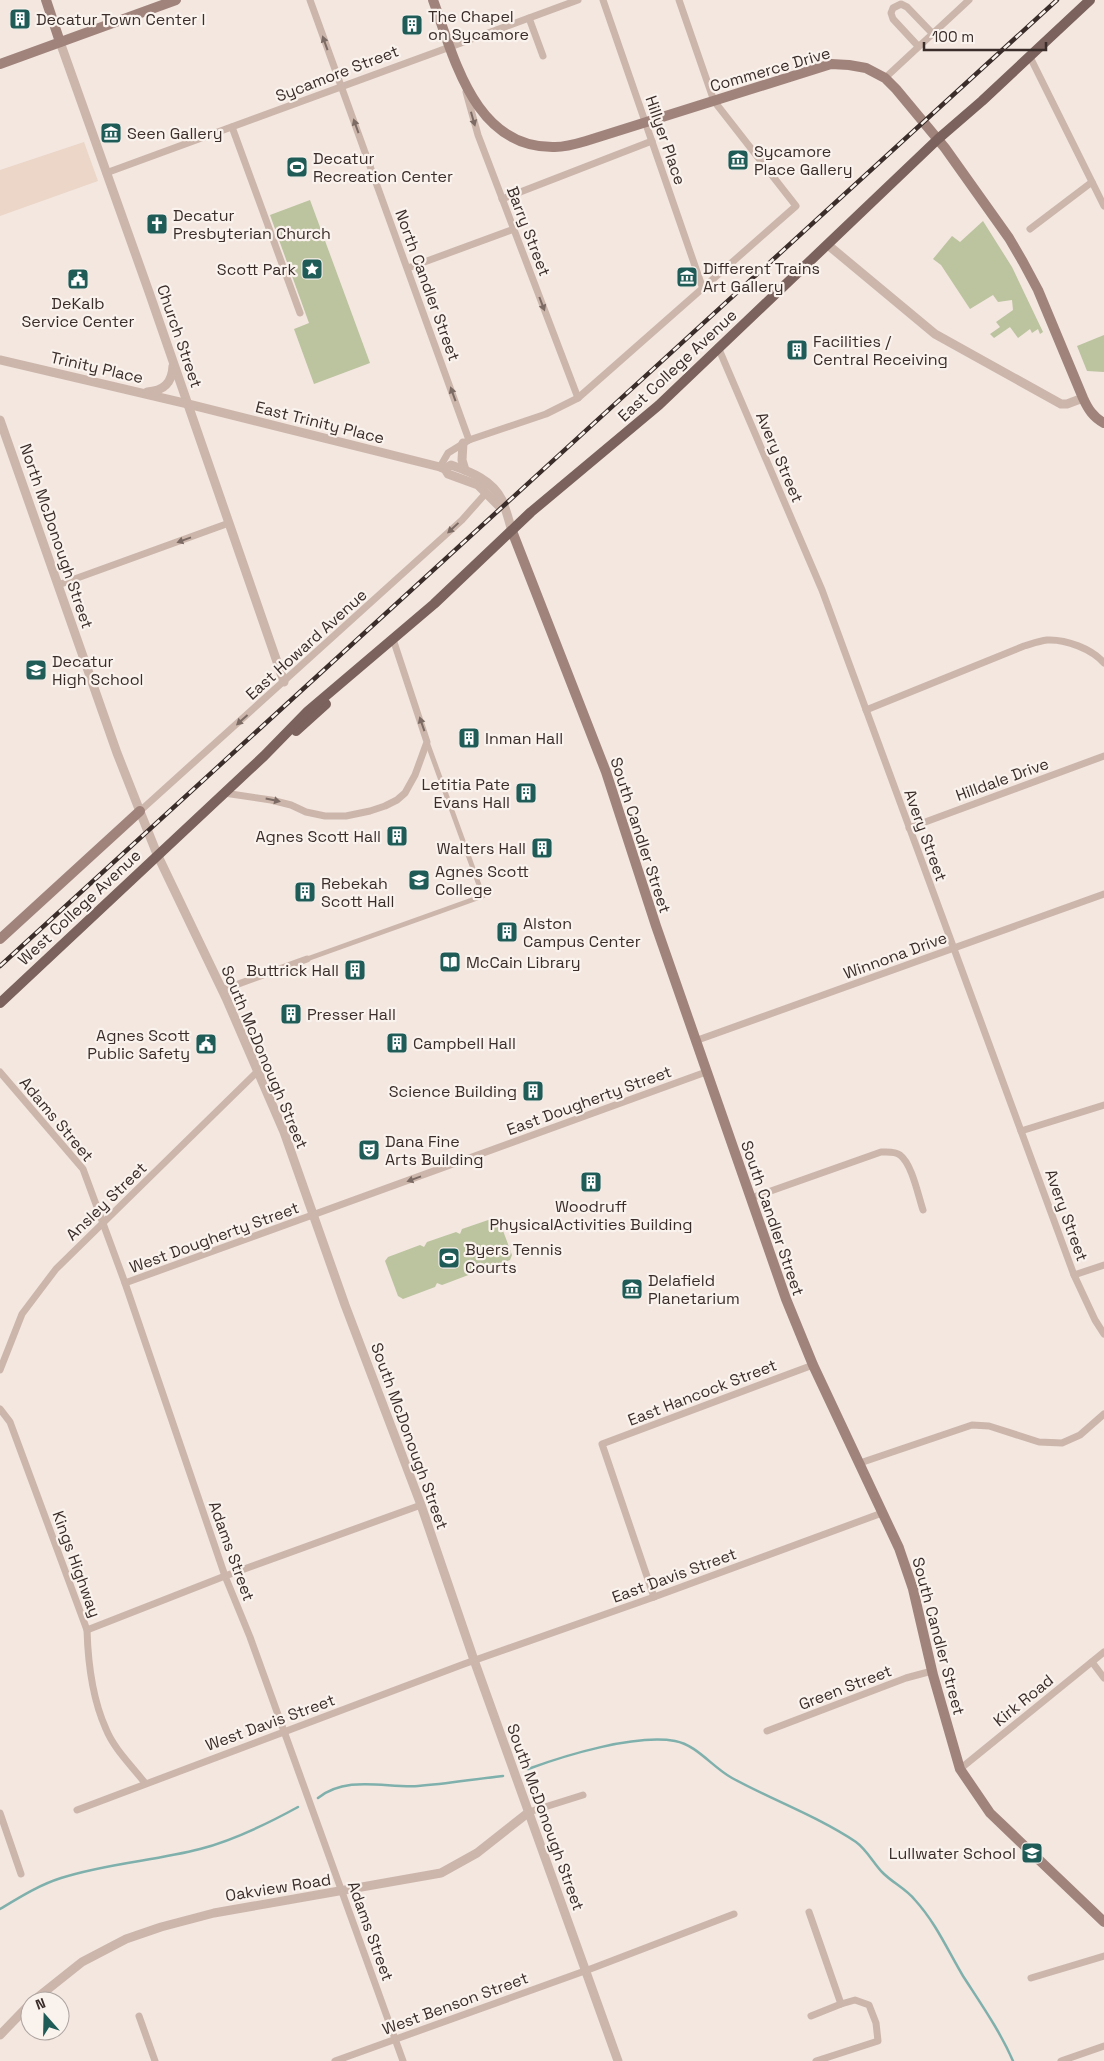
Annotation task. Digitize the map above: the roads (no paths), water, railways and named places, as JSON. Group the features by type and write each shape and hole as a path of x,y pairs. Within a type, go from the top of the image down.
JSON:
{"main road":[{"name":"Church Street","path":"46,0 60,42"},
{"path":"0,64 176,0"},
{"name":"Commerce Drive","path":"433,0 460,72 474,102 486,117 504,132 540,146 569,145 831,64 849,64 866,68 885,78 938,139 1009,238 1038,290 1090,412 1104,423"},
{"name":"East College Avenue","path":"157,854 264,756 309,720 366,663 434,604 512,530 659,405 938,139 1030,57 1090,0"},
{"name":"South Candler Street","path":"512,530 606,772 695,1041 786,1299 812,1365 860,1462 899,1548 913,1589 932,1671 960,1769 973,1791 990,1813 1104,1922"},
{"path":"0,939 140,811"},
{"name":"West College Avenue","path":"0,1002 157,854"}],"street":[{"name":"North Candler Street","path":"310,0 408,268 466,441"},
{"name":"Sycamore Street","path":"106,173 578,0"},
{"name":"Hillyer Place","path":"603,0 703,289"},
{"path":"442,468 448,453 466,441 546,414 578,398 796,206 714,100 679,0"},
{"path":"885,78 969,0"},
{"path":"918,46 893,19 891,13 893,8 901,4 907,6 932,33"},
{"path":"529,18 543,56"},
{"name":"Church Street","path":"60,42 284,682"},
{"path":"1030,57 1104,206"},
{"name":"Barry Street","path":"460,72 478,135 578,398"},
{"path":"232,127 300,313"},
{"path":"502,198 652,141"},
{"path":"1030,229 1092,182"},
{"path":"408,268 514,229"},
{"path":"828,245 912,316 945,340 1061,404 1067,404 1083,398"},
{"name":"Avery Street","path":"718,347 822,590 1074,1275 1095,1320 1104,1334"},
{"name":"Trinity Place","path":"0,360 188,404"},
{"path":"138,392 154,392 166,386 171,378 173,361"},
{"name":"East Trinity Place","path":"188,404 442,468 448,474 478,485"},
{"name":"North McDonough Street","path":"0,420 117,753 148,831"},
{"path":"465,470 462,460 466,441"},
{"name":"East Trinity Place","path":"442,468 450,465 482,478 495,489 504,502 503,507"},
{"name":"South Candler Street","path":"478,485 498,506 503,507 512,530"},
{"name":"East Howard Avenue","path":"140,811 462,520 486,493"},
{"path":"58,586 229,523"},
{"path":"222,990 483,896 427,742 393,639"},
{"path":"866,710 1024,646 1048,640 1076,645 1100,658 1104,663"},
{"path":"224,794 271,800 291,805 306,812 325,816 346,816 370,811 397,800 405,793 419,767 427,742"},
{"name":"Hilldale Drive","path":"909,828 1104,756"},
{"name":"South McDonough Street","path":"148,831 157,854 222,990 284,1132 313,1216 421,1505 474,1660 618,2061"},
{"name":"Winnona Drive","path":"695,1041 1104,894"},
{"name":"Ansley Street","path":"0,1370 22,1314 56,1269 258,1071"},
{"name":"Adams Street","path":"0,1072 83,1168 125,1283 225,1576 250,1636 403,2061"},
{"name":"East Dougherty Street","path":"313,1216 706,1072"},
{"path":"1021,1131 1104,1105"},
{"path":"751,1198 881,1152 890,1152 899,1153 907,1163 923,1210"},
{"name":"West Dougherty Street","path":"125,1283 313,1216"},
{"path":"1074,1275 1104,1265"},
{"name":"East Hancock Street","path":"654,1597 602,1444 812,1365"},
{"name":"Kings Highway","path":"0,1409 10,1422 87,1630 88,1664 95,1698 106,1730 145,1783"},
{"path":"860,1462 972,1425 989,1426 1038,1442 1062,1443 1080,1435 1104,1414"},
{"path":"87,1630 225,1576 421,1505"},
{"name":"East Davis Street","path":"474,1660 654,1597 882,1513"},
{"name":"Kirk Road","path":"960,1769 1104,1652"},
{"name":"West Davis Street","path":"77,1810 474,1660"},
{"path":"1092,1662 1104,1678"},
{"name":"Green Street","path":"767,1731 906,1678 932,1671"},
{"path":"529,1812 583,1795"},
{"name":"Oakview Road","path":"46,1991 82,1962 126,1939 161,1927 214,1913 442,1874 477,1853 529,1812"},
{"path":"0,1813 21,1874"},
{"path":"809,1912 841,2004"},
{"name":"West Benson Street","path":"335,2061 585,1971 734,1914"},
{"path":"1031,1978 1104,1956"},
{"path":"811,2016 855,2000 869,2005 876,2023 878,2041 816,2061"},
{"path":"0,2035 20,2014"},
{"path":"139,2016 155,2061"},
{"path":"1062,2061 1104,2046"}],"waterway":[{"path":"528,1769 581,1752 621,1743 640,1740 675,1741 690,1747 732,1778 810,1816 856,1842 883,1873 908,1893 922,1909 996,2028 1013,2061"},
{"path":"318,1798 329,1791 354,1785 418,1786 503,1776"},
{"path":"0,1909 37,1888 61,1878 213,1845 250,1831 298,1807"}],"railway":[{"path":"0,966 1057,0"}],"place":[{"name":"Decatur Town Center I","path":"20,19"},
{"name":"The Chapel on Sycamore","path":"412,25"},
{"name":"Seen Gallery","path":"111,133"},
{"name":"Sycamore Place Gallery","path":"738,160"},
{"name":"Decatur Recreation Center","path":"297,167"},
{"name":"Decatur Presbyterian Church","path":"157,224"},
{"name":"Scott Park","path":"312,269"},
{"name":"Different Trains Art Gallery","path":"687,277"},
{"name":"DeKalb Service Center","path":"78,279"},
{"name":"Facilities / Central Receiving","path":"797,350"},
{"name":"Decatur High School","path":"36,670"},
{"name":"Inman Hall","path":"469,738"},
{"name":"Letitia Pate Evans Hall","path":"526,793"},
{"name":"Agnes Scott Hall","path":"397,836"},
{"name":"Walters Hall","path":"542,848"},
{"name":"Agnes Scott College","path":"419,880"},
{"name":"Rebekah Scott Hall","path":"305,892"},
{"name":"Alston Campus Center","path":"507,932"},
{"name":"McCain Library","path":"450,962"},
{"name":"Buttrick Hall","path":"355,970"},
{"name":"Presser Hall","path":"291,1014"},
{"name":"Campbell Hall","path":"397,1043"},
{"name":"Agnes Scott Public Safety","path":"206,1044"},
{"name":"Science Building","path":"533,1091"},
{"name":"Dana Fine Arts Building","path":"369,1150"},
{"name":"Woodruff PhysicalActivities Building","path":"591,1182"},
{"name":"Byers Tennis Courts","path":"449,1258"},
{"name":"Delafield Planetarium","path":"632,1289"},
{"name":"Lullwater School","path":"1032,1853"}]}
